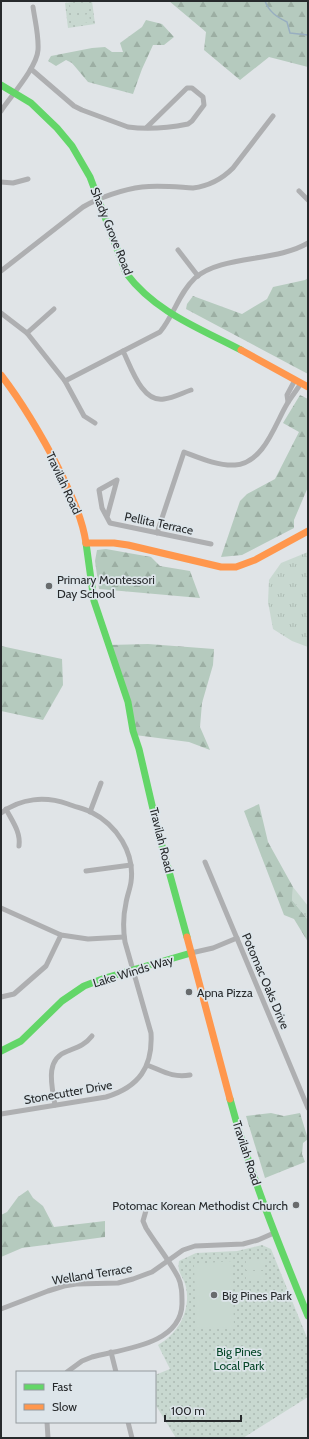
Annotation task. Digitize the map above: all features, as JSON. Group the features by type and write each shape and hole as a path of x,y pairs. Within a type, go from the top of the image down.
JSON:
{"main road":[{"name":"Shady Grove Road","path":"1,85 31,103 57,128 72,146 90,177 122,264 133,283 149,300 172,314 308,387"},
{"name":"Travilah Road","path":"1,374 17,396 47,446 75,502 84,529 94,601 128,702 159,835 192,953 241,1140 274,1233 308,1316"},
{"path":"86,543 114,543 128,545 213,566 230,567 246,564 255,560 308,531"},
{"name":"Lake Winds Way","path":"1,1052 25,1037 59,1004 76,991 98,980 192,953"}],"street":[{"path":"1,111 31,69 38,52 38,41 32,7"},
{"path":"31,69 70,104 120,125 146,128 158,129 190,123 204,104 203,97 192,88 187,88 146,128"},
{"path":"1,271 83,207 99,200 124,191 141,187 193,188 215,182 227,174 273,116"},
{"path":"1,182 13,183 28,179"},
{"path":"299,191 308,200"},
{"path":"65,381 160,332 185,290 198,276 205,272 221,266 284,253 297,249 308,243"},
{"path":"178,250 198,276"},
{"path":"27,333 54,309"},
{"path":"1,313 27,333 65,381 84,416 96,423"},
{"path":"123,351 141,387 145,393 151,397 164,400 191,390"},
{"path":"157,533 184,452 210,461 241,464 246,461 262,451 288,402 287,395 298,382"},
{"name":"Pellita Terrace","path":"107,516 117,480 99,490 102,508 110,523 211,544"},
{"path":"90,812 101,782"},
{"path":"19,846 20,840 18,833 3,811 26,801 43,799 62,802 90,812 101,818 116,831 124,845 131,865 86,871"},
{"name":"Potomac Oaks Drive","path":"205,862 308,1108"},
{"name":"Stonecutter Drive","path":"1,1114 106,1097 120,1093 137,1081 147,1065 152,1046 152,1033 124,937 124,916 131,880 131,865"},
{"path":"1,908 61,935 88,940 124,937"},
{"path":"1,997 14,994 41,972 50,960 61,935"},
{"path":"192,953 213,948 237,938"},
{"path":"55,1105 50,1077 55,1061 65,1052 83,1046 92,1036"},
{"path":"147,1065 173,1075 190,1075"},
{"path":"68,1371 82,1361 92,1357 154,1341 166,1333 175,1324 182,1308 182,1291 178,1277 146,1228 144,1221 147,1207"},
{"name":"Welland Terrace","path":"1,1309 64,1286 76,1284 118,1283 133,1280 152,1272 183,1250 195,1246 243,1244 258,1240 274,1233"},
{"path":"111,1352 116,1371"},
{"path":"46,1423 48,1438"},
{"path":"128,1423 132,1438"}],"green space":[{"path":"92,1 95,24 68,28 65,3"},
{"path":"169,1 308,1 308,67 269,57 240,80 204,50 206,32"},
{"path":"87,2 89,10 71,13 70,5"},
{"path":"89,14 90,22 73,25 71,17"},
{"path":"146,20 162,24 174,37 164,45 153,45 133,94 88,82 72,63 66,60 56,66 48,61 51,56 92,48 105,47 112,52 123,52 120,43 142,27"},
{"path":"308,278 308,374 186,309 187,304 193,296 242,314 267,299 273,287"},
{"path":"300,395 308,399 308,487 294,520 294,528 242,555 221,557 240,501 247,494 275,479 299,432 283,423"},
{"path":"106,549 151,557 160,566 190,571 200,598 99,589 95,561 97,550"},
{"path":"308,552 308,647 292,641 273,629 268,602 269,580 281,563"},
{"path":"148,644 214,649 213,665 202,703 200,727 210,750 189,742 135,735 109,645"},
{"path":"1,646 62,659 63,685 43,720 1,711"},
{"path":"259,804 268,842 293,887 292,900 308,920 308,942 294,919 284,915 244,811"},
{"path":"293,887 308,906 308,920 292,900"},
{"path":"271,1113 284,1116 300,1113 308,1139 303,1143 302,1154 305,1162 265,1178 246,1116"},
{"path":"28,1190 33,1198 43,1206 54,1227 105,1221 105,1237 22,1248 1,1257 1,1215 7,1212 18,1197"},
{"name":"Big Pines Local Park","path":"262,1245 271,1249 308,1340 308,1397 243,1438 176,1438 156,1406 156,1375 170,1369 158,1345 172,1335 185,1313 187,1305 186,1287 180,1272 179,1261 196,1253 237,1251"},
{"name":"Big Pines Park","path":"232,1261 234,1327 196,1328 194,1264"},
{"path":"246,1261 264,1261 264,1270 246,1270"},
{"path":"246,1272 264,1272 264,1281 246,1281"}],"waterway":[{"path":"265,1 274,14 287,22 290,33 308,35"}],"traffic: fast":[{"path":"1,85 31,103 57,128 72,146 90,177 126,273 138,287 164,309 241,350"},
{"path":"86,543 94,601 128,702 133,731 139,749 159,835 187,937"},
{"path":"1,1051 21,1041 62,1001 84,986 105,978 191,953"},
{"path":"230,1099 256,1182 308,1316"}],"traffic: slow":[{"path":"241,350 308,387"},
{"path":"1,375 33,422 60,471 79,515 86,543"},
{"path":"86,543 114,543 128,545 221,567 236,567 255,560 308,531"},
{"path":"187,937 230,1099"}],"place":[{"name":"Primary Montessori Day School","path":"49,586"},
{"name":"Apna Pizza","path":"189,992"},
{"name":"Potomac Korean Methodist Church","path":"296,1205"},
{"name":"Big Pines Park","path":"214,1295"}]}
